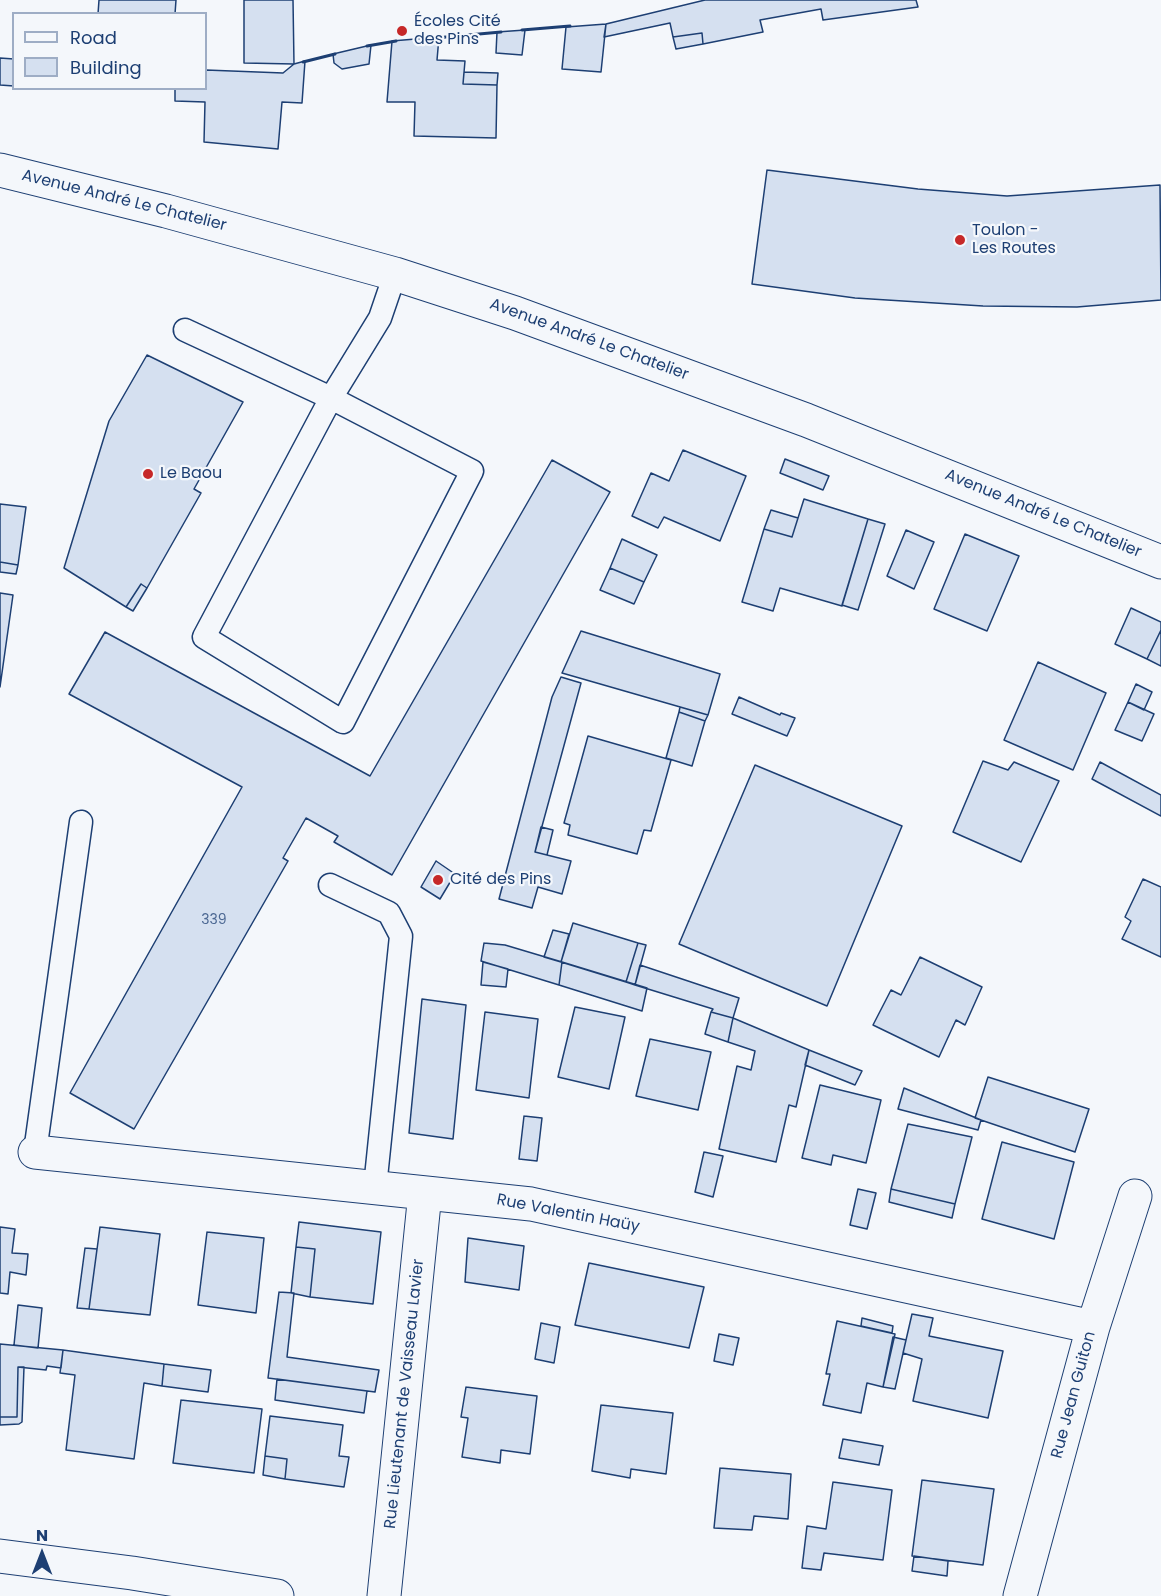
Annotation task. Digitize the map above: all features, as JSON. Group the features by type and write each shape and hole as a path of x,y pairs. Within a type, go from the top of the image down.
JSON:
{"street":[{"name":"Avenue André Le Chatelier","path":"0,170 166,211 394,274 580,335 806,420 1161,562"},
{"name":"Rue Valentin Haüy","path":"35,1152 531,1204 1092,1327"},
{"name":"Rue Lieutenant de Vaisseau Lavier","path":"384,1596 425,1193"},
{"name":"Rue Jean Guiton","path":"1020,1596 1092,1327 1135,1196"},
{"path":"0,1556 132,1573 278,1596"}],"lane":[{"path":"185,330 332,398 472,471 343,722 204,637 332,398 380,318 394,274"},
{"path":"35,1152 81,822"},
{"path":"330,885 388,913 401,936 375,1187"}],"building":[{"path":"99,0 176,0 175,12 98,12"},
{"path":"244,0 293,0 294,64 244,63"},
{"path":"705,0 916,0 918,7 823,20 821,9 760,20 763,32 703,44 702,33 673,37 670,23 604,37 606,24"},
{"path":"606,24 601,72 562,69 566,27"},
{"path":"525,30 522,55 496,53 497,32"},
{"path":"702,33 703,44 676,49 673,37"},
{"path":"439,37 437,60 465,61 463,84 497,85 496,138 414,136 415,102 387,102 392,41"},
{"path":"371,45 369,64 342,69 334,63 333,54"},
{"path":"0,58 12,59 12,86 0,85"},
{"path":"305,61 302,103 282,102 278,149 204,142 205,102 175,101 175,90 207,90 207,70 283,73 294,64"},
{"path":"464,72 498,73 497,85 463,84"},
{"name":"Toulon - Les Routes","path":"767,170 918,189 1007,196 1160,185 1161,300 1077,307 983,306 855,298 752,284"},
{"name":"Le Baou","path":"147,355 243,402 194,489 201,493 147,588 141,584 126,607 64,568 109,421"},
{"path":"683,450 746,476 720,541 664,517 658,528 632,516 651,473 669,481"},
{"path":"785,459 829,476 823,490 780,473"},
{"path":"552,460 610,492 392,875 334,842 338,836 306,818 283,858 288,861 134,1129 70,1093 242,787 69,694 105,632 370,776"},
{"path":"804,499 868,519 842,606 780,588 773,611 742,602 764,529 792,537"},
{"path":"0,504 26,507 18,565 0,562"},
{"path":"771,510 798,518 792,537 764,529"},
{"path":"868,519 885,524 858,610 842,605"},
{"path":"906,530 934,542 914,589 887,576"},
{"path":"965,534 1019,556 987,631 934,609"},
{"path":"622,539 657,555 644,582 610,568"},
{"path":"0,562 18,565 16,574 0,572"},
{"path":"610,568 644,582 634,604 600,590"},
{"path":"141,584 147,588 133,611 126,607"},
{"path":"0,593 13,595 0,687"},
{"path":"1131,608 1161,622 1161,630 1147,659 1115,644"},
{"path":"1161,630 1161,666 1147,659"},
{"path":"581,631 720,674 708,715 562,673"},
{"path":"1038,662 1106,693 1073,770 1004,740"},
{"path":"561,677 581,683 535,852 571,861 562,894 538,887 532,908 499,899 552,697"},
{"path":"1136,684 1152,692 1144,710 1128,702"},
{"path":"739,697 780,715 781,713 795,718 787,736 732,714"},
{"path":"1128,702 1154,714 1142,741 1115,730"},
{"path":"680,707 708,715 705,721 679,712"},
{"path":"679,712 705,721 692,766 666,758"},
{"path":"588,736 671,760 651,831 644,830 637,854 568,835 570,825 564,823"},
{"path":"983,761 1008,770 1014,762 1059,781 1021,862 953,832"},
{"path":"1100,762 1161,795 1161,816 1092,779"},
{"path":"755,765 902,826 827,1006 679,944"},
{"path":"541,827 553,830 547,855 535,852"},
{"name":"Cité des Pins","path":"436,861 455,874 440,899 421,887"},
{"path":"1143,879 1161,887 1161,957 1122,939 1131,921 1125,917"},
{"path":"573,923 638,943 626,982 561,962"},
{"path":"553,930 569,934 561,962 544,957"},
{"path":"484,943 505,945 562,962 559,985 481,961"},
{"path":"638,943 646,945 635,985 626,982"},
{"path":"920,957 982,987 965,1025 956,1020 939,1057 873,1025 891,990 901,995"},
{"path":"483,962 508,969 506,987 481,985"},
{"path":"562,962 647,988 642,1011 559,985"},
{"path":"640,965 739,998 733,1018 711,1012 713,1009 635,985"},
{"path":"422,999 466,1005 453,1139 409,1133"},
{"path":"575,1007 625,1017 609,1089 558,1077"},
{"path":"485,1012 538,1019 529,1098 476,1090"},
{"path":"711,1012 733,1018 728,1042 705,1034"},
{"path":"733,1018 809,1050 796,1107 789,1105 776,1162 719,1149 737,1066 751,1070 755,1051 728,1042"},
{"path":"650,1039 711,1052 698,1110 636,1096"},
{"path":"809,1050 862,1071 855,1085 805,1065"},
{"path":"988,1077 1089,1109 1075,1152 975,1118"},
{"path":"820,1085 881,1100 866,1163 833,1155 831,1165 802,1158"},
{"path":"904,1088 981,1120 978,1130 898,1109"},
{"path":"524,1116 542,1118 537,1161 519,1159"},
{"path":"908,1124 972,1137 955,1204 891,1189"},
{"path":"1002,1142 1074,1162 1054,1239 982,1219"},
{"path":"704,1152 723,1156 713,1197 695,1192"},
{"path":"858,1189 876,1193 867,1229 850,1225"},
{"path":"891,1189 955,1204 952,1218 889,1202"},
{"path":"299,1222 381,1232 373,1304 310,1297 315,1249 296,1247"},
{"path":"0,1227 15,1229 12,1253 28,1254 26,1275 10,1272 8,1294 0,1293"},
{"path":"100,1227 160,1234 150,1315 89,1309"},
{"path":"207,1232 264,1238 256,1313 198,1305"},
{"path":"468,1238 524,1246 519,1290 465,1282"},
{"path":"296,1247 315,1249 310,1297 291,1293"},
{"path":"85,1248 97,1249 89,1309 77,1308"},
{"path":"589,1263 704,1287 689,1348 575,1325"},
{"path":"279,1292 294,1293 287,1357 379,1370 375,1392 268,1378"},
{"path":"18,1305 42,1308 38,1348 14,1345"},
{"path":"912,1314 933,1318 929,1336 1003,1351 988,1418 913,1401 922,1359 903,1353"},
{"path":"862,1318 893,1326 892,1333 861,1326"},
{"path":"837,1321 895,1334 883,1387 867,1383 861,1413 823,1405 830,1374 826,1374"},
{"path":"541,1323 560,1327 554,1363 535,1359"},
{"path":"719,1334 739,1338 733,1365 714,1361"},
{"path":"893,1337 906,1340 895,1389 883,1387"},
{"path":"0,1344 63,1350 61,1368 47,1366 46,1370 18,1367 17,1417 0,1417"},
{"path":"63,1350 164,1364 162,1386 144,1383 134,1459 66,1450 75,1375 60,1373"},
{"path":"164,1364 211,1370 208,1392 162,1386"},
{"path":"18,1367 24,1367 22,1422 0,1425 0,1417 17,1417"},
{"path":"277,1379 367,1391 364,1413 275,1400"},
{"path":"466,1387 537,1396 530,1454 501,1450 500,1463 462,1457 468,1418 461,1417"},
{"path":"181,1400 262,1409 254,1473 173,1463"},
{"path":"601,1405 673,1413 666,1474 631,1469 630,1478 592,1471"},
{"path":"270,1416 343,1425 339,1456 349,1457 344,1487 285,1479 287,1459 265,1456"},
{"path":"843,1439 883,1446 879,1465 839,1458"},
{"path":"265,1456 287,1459 285,1479 263,1475"},
{"path":"720,1468 791,1474 788,1519 754,1516 752,1530 714,1528"},
{"path":"922,1480 994,1489 983,1565 912,1556"},
{"path":"833,1482 892,1490 883,1560 824,1553 821,1570 802,1568 807,1526 826,1529"},
{"path":"914,1556 948,1561 947,1576 912,1571"}],"wall":[{"path":"522,30 570,26"},
{"path":"435,38 501,32"},
{"path":"367,46 396,41"},
{"path":"303,62 335,54"}],"place":[{"name":"Écoles Cité des Pins","path":"402,31"},
{"name":"Toulon - Les Routes","path":"960,240"},
{"name":"Le Baou","path":"148,474"},
{"name":"Cité des Pins","path":"438,880"}]}
